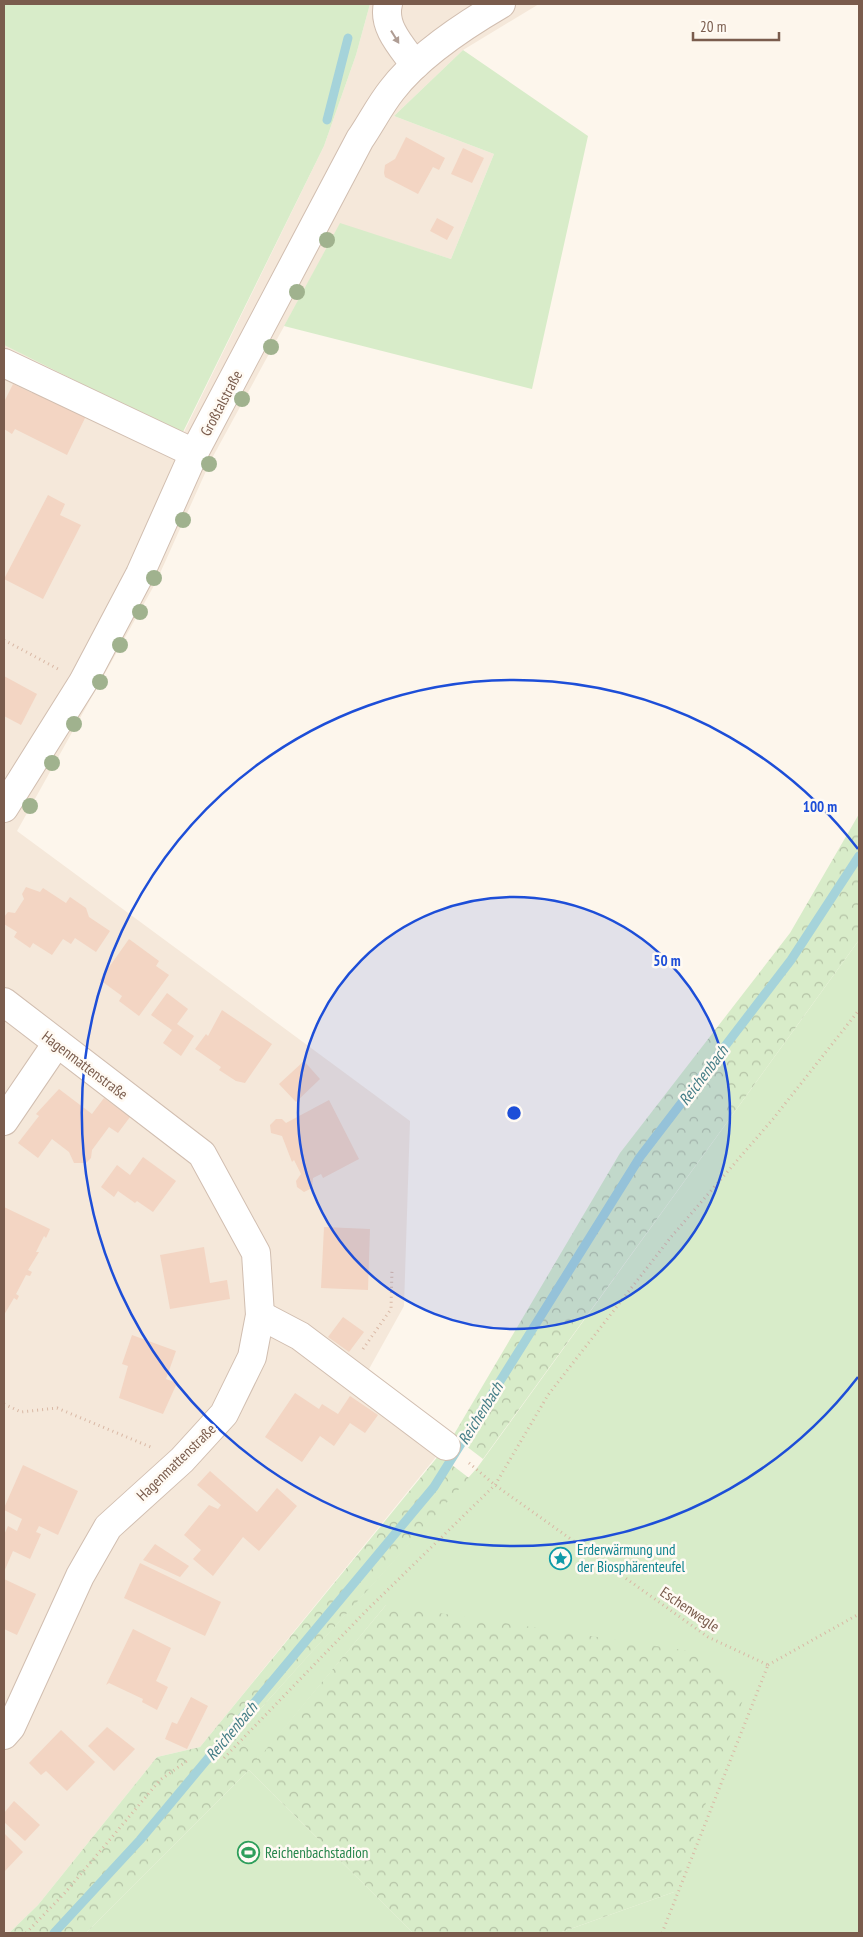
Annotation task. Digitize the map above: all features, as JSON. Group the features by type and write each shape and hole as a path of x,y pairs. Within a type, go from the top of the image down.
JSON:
{"street":[{"path":"388,4 387,9 391,32 415,65"},
{"name":"Großtalstraße","path":"4,808 83,682 140,574 194,453 360,139 392,89 415,65 476,18 501,4"},
{"path":"4,363 194,453"},
{"name":"Hagenmattenstraße","path":"4,1002 202,1154 256,1253 260,1315 252,1357 224,1414 182,1460 108,1526 80,1576 11,1727 4,1735"},
{"path":"4,1121 57,1043"},
{"path":"260,1315 300,1336 348,1370 446,1446"}],"path":[{"path":"4,640 83,682"},
{"path":"224,1758 366,1611 495,1485 548,1395 671,1237 773,1119 859,1010"},
{"path":"348,1370 391,1309 392,1269"},
{"path":"4,1404 21,1412 57,1408 182,1460"},
{"name":"Eschenwegle","path":"477,1468 495,1485 708,1637 768,1665"},
{"path":"662,1933 768,1665 859,1614"},
{"path":"26,1933 64,1894 160,1780 187,1761"}],"shaded area":[{"path":"370,4 539,4 463,50 394,116 494,154 451,259 340,224 211,460 156,582 17,831 410,1121 404,1306 369,1369 453,1436 200,1747 157,1757 38,1905 9,1933 4,1933 4,345 183,434 324,146 356,55"}],"green space":[{"path":"4,4 370,4 356,55 324,146 182,434 4,345"},
{"path":"463,50 588,136 532,389 284,326 340,223 451,259 494,154 394,116"},
{"path":"859,814 859,940 483,1459 453,1436 620,1153 790,933"},
{"path":"859,940 859,1933 559,1933 674,1892 386,1605 258,1760 235,1737 477,1468"},
{"path":"439,1455 469,1478 235,1737 258,1759 386,1605 696,1652 745,1694 674,1892 559,1933 413,1933 249,1770 86,1933 9,1933 38,1905 157,1757 200,1747"},
{"name":"Reichenbachstadion","path":"249,1770 413,1933 86,1933"}],"building":[{"path":"406,137 445,158 439,170 433,167 418,194 385,177 384,173 385,165 395,159"},
{"path":"463,148 484,158 472,183 451,174"},
{"path":"437,218 454,227 447,240 430,231"},
{"path":"13,384 32,393 33,390 86,416 67,455 15,429 12,434 4,429 4,402"},
{"path":"48,495 65,504 60,515 81,525 43,599 4,579"},
{"path":"4,676 37,694 21,725 4,716"},
{"path":"26,887 40,892 43,888 66,903 70,897 86,908 89,917 110,931 96,952 75,938 71,944 63,939 52,955 33,943 30,948 14,937 17,932 4,924 4,917 8,912 15,913 24,899 22,894"},
{"path":"129,939 159,961 156,966 169,975 139,1016 119,1001 122,996 100,980"},
{"path":"167,993 188,1009 177,1024 194,1036 181,1056 163,1043 172,1030 151,1015"},
{"path":"222,1010 272,1044 245,1083 236,1081 219,1070 221,1067 195,1049 206,1034 208,1036"},
{"path":"304,1061 320,1079 296,1102 279,1084"},
{"path":"59,1089 92,1114 104,1098 130,1117 118,1133 109,1127 92,1150 91,1158 86,1163 74,1163 69,1152 52,1139 38,1158 18,1143 39,1116 36,1114"},
{"path":"329,1100 359,1159 323,1178 321,1174 313,1178 312,1188 304,1192 297,1187 296,1181 301,1174 294,1160 292,1162 282,1136 271,1133 270,1125 276,1119 282,1119 286,1123"},
{"path":"143,1157 176,1181 153,1212 137,1201 135,1203 118,1191 114,1197 101,1187 117,1165 130,1175"},
{"path":"4,1207 50,1229 46,1238 44,1236 36,1252 39,1252 28,1270 32,1272 30,1276 26,1275 16,1294 19,1296 17,1300 14,1298 4,1315"},
{"path":"324,1227 370,1229 368,1290 321,1288"},
{"path":"204,1247 210,1283 227,1280 230,1299 170,1309 160,1255"},
{"path":"343,1317 364,1332 349,1352 328,1337"},
{"path":"132,1335 176,1351 166,1379 177,1383 163,1414 119,1398 128,1366 122,1364"},
{"path":"295,1393 319,1409 322,1404 338,1414 350,1396 378,1415 365,1433 350,1423 334,1446 320,1436 302,1462 265,1437"},
{"path":"23,1465 78,1491 58,1535 39,1526 36,1532 41,1534 30,1559 13,1551 4,1572 4,1535 8,1526 17,1531 22,1519 4,1510 4,1508"},
{"path":"210,1471 257,1512 277,1488 297,1506 259,1551 243,1537 213,1576 193,1559 201,1550 184,1535 209,1505 218,1509 221,1505 197,1485"},
{"path":"155,1544 189,1566 180,1577 143,1560"},
{"path":"140,1563 221,1602 205,1636 124,1598"},
{"path":"4,1579 36,1594 17,1635 4,1629"},
{"path":"133,1629 171,1648 156,1681 168,1687 157,1710 142,1702 143,1699 109,1683 106,1685"},
{"path":"191,1697 208,1706 187,1749 165,1739 172,1722 177,1724"},
{"path":"107,1727 135,1749 114,1771 88,1746"},
{"path":"61,1730 95,1762 67,1791 46,1771 41,1775 29,1763"},
{"path":"14,1801 40,1825 25,1841 4,1822 4,1813"},
{"path":"4,1833 23,1852 4,1872"}],"waterway":[{"path":"327,120 348,38"},
{"name":"Reichenbach","path":"54,1933 140,1840 434,1487 640,1157 791,960 859,856"}],"place":[{"name":"Erderwärmung und der Biosphärenteufel","path":"561,1558"},
{"name":"Reichenbachstadion","path":"249,1852"}]}
